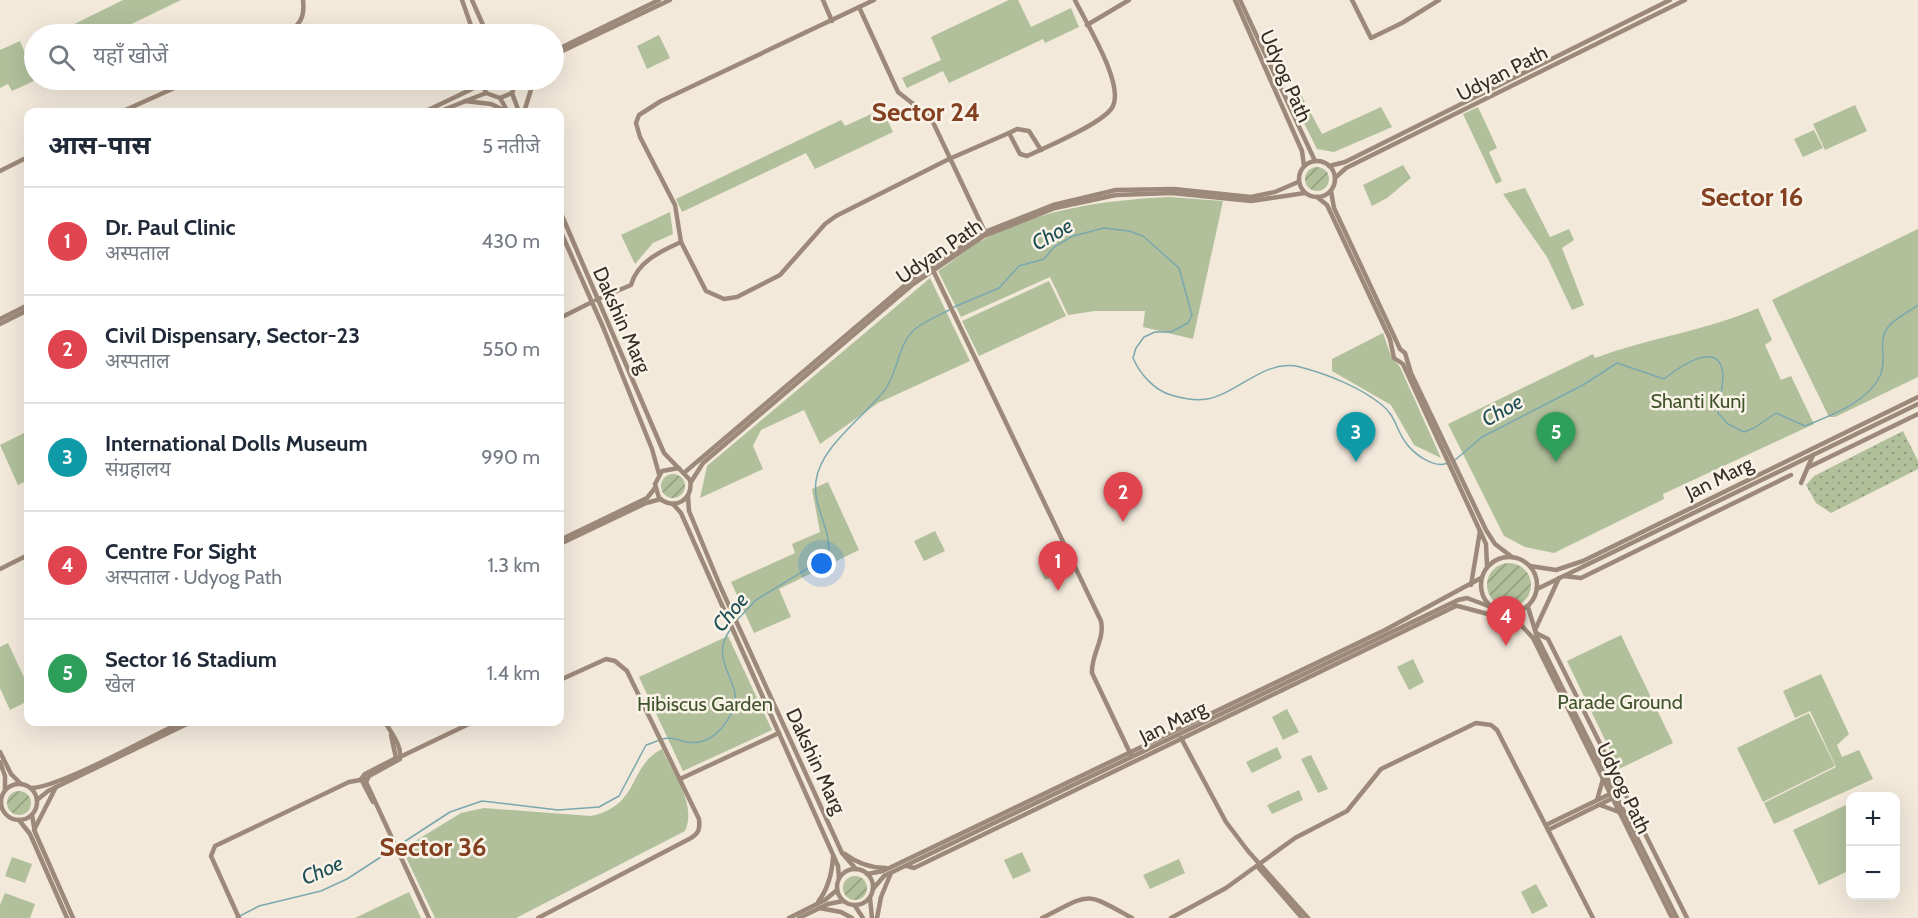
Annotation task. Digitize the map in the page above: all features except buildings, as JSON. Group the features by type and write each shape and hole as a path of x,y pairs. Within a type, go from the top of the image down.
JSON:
{"main road":[{"path":"297,24 301,21 304,10 303,0"},
{"path":"462,0 470,24"},
{"path":"472,0 483,24"},
{"path":"564,48 659,0"},
{"path":"564,48 670,0"},
{"path":"823,0 832,21"},
{"path":"874,0 661,101 639,115 636,123 640,137 675,205 681,242 706,291 724,299 737,297 780,275 825,224 836,216 949,159 1017,129 1029,131 1041,150"},
{"path":"1009,133 1020,154 1027,156 1106,115 1113,108 1116,92 1114,79 1076,0"},
{"path":"1087,25 1129,0"},
{"name":"Udyog Path","path":"1235,0 1302,151 1304,166"},
{"name":"Udyog Path","path":"1240,0 1315,161"},
{"path":"1352,0 1371,38 1402,23 1439,0"},
{"path":"1666,0 1670,8"},
{"name":"Udyan Path","path":"1329,166 1345,162 1666,0"},
{"name":"Udyan Path","path":"1335,177 1353,164 1685,0"},
{"path":"859,7 898,92 931,118 986,233"},
{"path":"130,108 170,90"},
{"path":"432,108 468,90"},
{"path":"513,90 512,93 518,108"},
{"path":"525,108 531,90"},
{"path":"447,108 486,93 500,98 506,108"},
{"path":"500,98 512,93"},
{"path":"463,101 491,104 500,108"},
{"path":"0,171 24,159"},
{"path":"1397,351 1327,205 1317,197 1305,193 1299,182 1304,166 1315,161 1329,166 1335,177 1331,191 1334,208 1397,351 1394,358 1403,364 1455,472 1486,544 1487,566 1481,579 1481,594 1491,607 1510,613 1528,607 1537,589 1536,576 1530,566 1512,557 1495,544 1455,472"},
{"name":"Udyan Path","path":"685,472 932,267 986,233 1053,204 1116,190 1173,189 1251,197 1275,192 1299,182"},
{"path":"1317,197 1331,191"},
{"name":"Udyan Path","path":"986,233 1055,208 1116,195 1173,193 1251,201 1305,193"},
{"name":"Dakshin Marg","path":"564,222 652,449 659,474"},
{"name":"Dakshin Marg","path":"564,238 664,453 678,468"},
{"path":"564,316 631,285 634,274 660,251 681,242"},
{"path":"932,267 1101,621 1101,638 1092,673 1131,755"},
{"name":"Udyan Path","path":"691,482 703,463 932,267"},
{"path":"0,319 24,307"},
{"path":"0,324 24,312"},
{"path":"1397,351 1405,353 1446,453"},
{"path":"1398,362 1406,357"},
{"name":"Jan Marg","path":"1530,566 1556,570 1583,561 1918,397"},
{"name":"Jan Marg","path":"1537,589 1918,404"},
{"path":"1809,467 1918,414"},
{"path":"1854,435 1869,438"},
{"path":"1801,483 1813,455"},
{"path":"564,540 646,503 661,500 673,504 688,496 691,482 685,472 678,468 667,468 659,474 655,488 647,498 564,540"},
{"path":"1688,918 1548,639 1535,632 1562,577 1581,578 1791,475"},
{"path":"655,488 661,500"},
{"name":"Dakshin Marg","path":"688,496 688,511 739,628 841,851 856,869"},
{"name":"Dakshin Marg","path":"673,504 681,513 833,854 838,866 839,878"},
{"path":"1471,585 1480,531"},
{"path":"0,568 24,557"},
{"path":"1487,566 1500,558 1512,557"},
{"name":"Jan Marg","path":"1180,735 1481,579"},
{"name":"Jan Marg","path":"873,889 876,883 890,871 1131,755 1180,735 1450,604 1467,598 1491,607"},
{"path":"1450,604 1521,623"},
{"path":"906,866 914,868 1180,735 1456,606"},
{"name":"Udyog Path","path":"1528,607 1535,632 1677,918"},
{"name":"Udyog Path","path":"1510,613 1533,638 1672,918"},
{"path":"538,918 698,833 699,819 627,671 615,661 606,659 564,678"},
{"path":"1171,918 1226,888 1295,838 1347,811 1381,769 1476,723 1491,725 1497,730 1593,918"},
{"path":"0,752 10,774 21,784 31,788 40,788 174,726"},
{"path":"73,918 34,830 32,815 37,800 56,787 183,726"},
{"path":"239,918 211,856 215,846 330,790 364,779 397,763 399,757 387,726"},
{"path":"399,757 465,726"},
{"path":"680,779 779,733"},
{"path":"1180,735 1209,794 1259,866 1302,918"},
{"name":"Jan Marg","path":"867,874 906,866 1131,755"},
{"path":"0,762 6,776 5,790 0,803 9,817"},
{"path":"364,779 361,783 373,802 429,918"},
{"path":"1599,802 1603,779"},
{"path":"5,790 21,784"},
{"path":"34,830 56,787"},
{"path":"31,788 37,800"},
{"path":"1547,828 1611,796"},
{"path":"1599,802 1619,812"},
{"path":"19,820 32,815"},
{"path":"0,816 19,820 30,834 67,918"},
{"path":"841,851 854,860 874,868 890,871 877,918"},
{"path":"818,906 825,893 832,870 833,854"},
{"path":"1259,866 1308,918"},
{"path":"843,901 837,890 839,878 849,870 856,869 867,874 873,889 870,897 872,918"},
{"path":"799,918 837,890"},
{"path":"1042,918 1086,896 1095,898 1132,918"},
{"path":"855,906 870,897"},
{"path":"789,918 818,906 843,901 855,906 863,918"},
{"path":"818,906 842,912 851,918"}],"green space":[{"path":"123,0 181,0 132,24 74,24"},
{"path":"1009,0 1018,0 1031,27 1071,8 1079,27 1045,43 1043,39 949,83 943,71 907,88 902,78 941,60 931,37"},
{"path":"659,35 670,58 647,69 637,46"},
{"path":"20,41 24,51 24,86 12,91 8,84 0,88 0,50"},
{"path":"1298,89 1322,134 1381,107 1392,127 1334,152 1317,149 1289,93"},
{"path":"1855,105 1867,131 1825,150 1813,124"},
{"path":"1478,107 1497,148 1489,152 1502,181 1496,184 1463,114"},
{"path":"882,109 893,132 815,169 806,153 682,212 676,199 841,120 845,126"},
{"path":"1814,130 1823,148 1803,157 1794,139"},
{"path":"1403,165 1411,178 1387,198 1372,206 1363,185"},
{"path":"1317,167 1322,168 1328,174 1328,184 1322,190 1317,191 1312,190 1306,184 1305,179 1306,174 1312,168"},
{"path":"1525,188 1550,237 1569,229 1574,240 1562,248 1584,305 1572,310 1547,257 1503,194"},
{"path":"1170,197 1223,201 1193,339 1143,327 1145,311 1095,311 1068,315 1050,277 961,317 938,271 979,242 1024,221 1096,204"},
{"path":"670,212 673,234 653,243 635,264 621,235"},
{"path":"1918,229 1918,377 1835,417 1829,417 1772,300"},
{"path":"930,278 970,361 878,403 820,444 804,410 761,430 753,446 763,469 700,498 707,466"},
{"path":"1049,281 1066,316 979,356 962,321"},
{"name":"Shanti Kunj","path":"1758,308 1772,340 1765,345 1781,380 1791,376 1814,424 1663,494 1664,499 1554,553 1525,547 1504,536 1448,424 1593,354 1595,358 1718,323"},
{"path":"1383,333 1391,356 1400,367 1441,458 1414,445 1391,405 1332,371 1332,359"},
{"path":"1903,431 1918,461 1918,469 1831,513 1816,503 1806,485 1814,476"},
{"path":"24,433 24,482 18,485 0,445"},
{"path":"673,474 678,475 684,481 684,491 678,497 673,498 668,497 662,491 661,486 662,481 668,475"},
{"path":"828,482 859,550 779,589 791,617 754,633 731,582 795,553 792,544 820,532 812,489"},
{"path":"935,531 945,551 924,561 914,541"},
{"path":"1067,556 1070,562 1067,570 1045,580 1040,569"},
{"path":"1509,563 1524,570 1531,585 1524,600 1509,607 1494,600 1487,585 1494,570"},
{"name":"Parade Ground","path":"1621,635 1673,743 1619,769 1567,661"},
{"name":"Hibiscus Garden","path":"728,636 772,730 683,771 639,677"},
{"path":"8,643 24,677 24,703 10,710 0,688 0,647"},
{"path":"1413,659 1424,682 1409,690 1397,667"},
{"path":"1821,674 1849,734 1837,745 1842,757 1859,750 1873,779 1774,824 1764,803 1836,767 1810,711 1795,718 1783,691"},
{"path":"1287,709 1299,732 1283,740 1272,717"},
{"path":"1809,713 1835,766 1763,802 1737,748"},
{"path":"1277,747 1282,758 1252,773 1246,762"},
{"path":"662,749 686,800 688,821 685,831 516,918 435,918 402,849 461,813 484,808 591,816 607,811 626,795 643,766"},
{"path":"1311,755 1328,789 1318,793 1301,759"},
{"path":"1299,790 1303,800 1272,814 1267,805"},
{"path":"19,791 24,792 30,798 30,808 24,814 19,815 14,814 8,808 7,803 8,798 14,792"},
{"path":"1846,805 1846,872 1819,885 1793,830"},
{"path":"1022,852 1031,871 1013,879 1004,860"},
{"path":"12,857 32,864 25,883 5,876"},
{"path":"1179,859 1185,873 1150,889 1143,875"},
{"path":"855,876 860,877 866,883 866,893 860,899 855,900 850,899 844,893 843,888 844,883 850,877"},
{"path":"1536,884 1548,906 1532,914 1521,892"},
{"path":"409,892 421,918 355,918"},
{"path":"5,893 35,904 30,918 0,918 0,905"}],"waterway":[{"name":"Choe","path":"954,307 999,288 1019,266 1044,259 1054,247 1073,236 1104,228 1129,231 1143,236 1179,268 1192,315 1188,323 1171,332 1155,332 1144,337 1136,348 1133,358 1148,381 1165,393 1198,400 1219,396 1275,367 1300,367 1321,373 1364,392 1387,409 1403,438 1414,452 1437,464 1448,463"},
{"name":"Choe","path":"1455,460 1482,437 1583,385 1617,363 1664,379 1688,363 1707,357 1714,358 1720,364 1723,375 1718,413 1728,424 1744,432 1776,413 1805,426 1847,407 1866,394 1882,371 1884,333 1896,319 1918,305"},
{"name":"Choe","path":"738,619 756,600 828,556 828,537 816,491 819,468 834,444 876,401 889,384 908,337 922,324 949,310"},
{"name":"Choe","path":"236,918 259,906 321,891 347,879 450,812 482,801 558,810 599,807 619,796 646,745 669,738 695,743 709,739 725,724 733,710 735,700 722,652 730,630"}],"place":[{"name":"International Dolls Museum","path":"1356,462"},
{"name":"Sector 16 Stadium","path":"1556,462"},
{"name":"Civil Dispensary, Sector-23","path":"1123,522"},
{"name":"Dr. Paul Clinic","path":"1058,591"},
{"name":"Centre For Sight","path":"1506,646"}],"district":[{"name":"Sector 24","path":"926,112"},
{"name":"Sector 16","path":"1752,197"},
{"name":"Sector 36","path":"433,847"}]}
